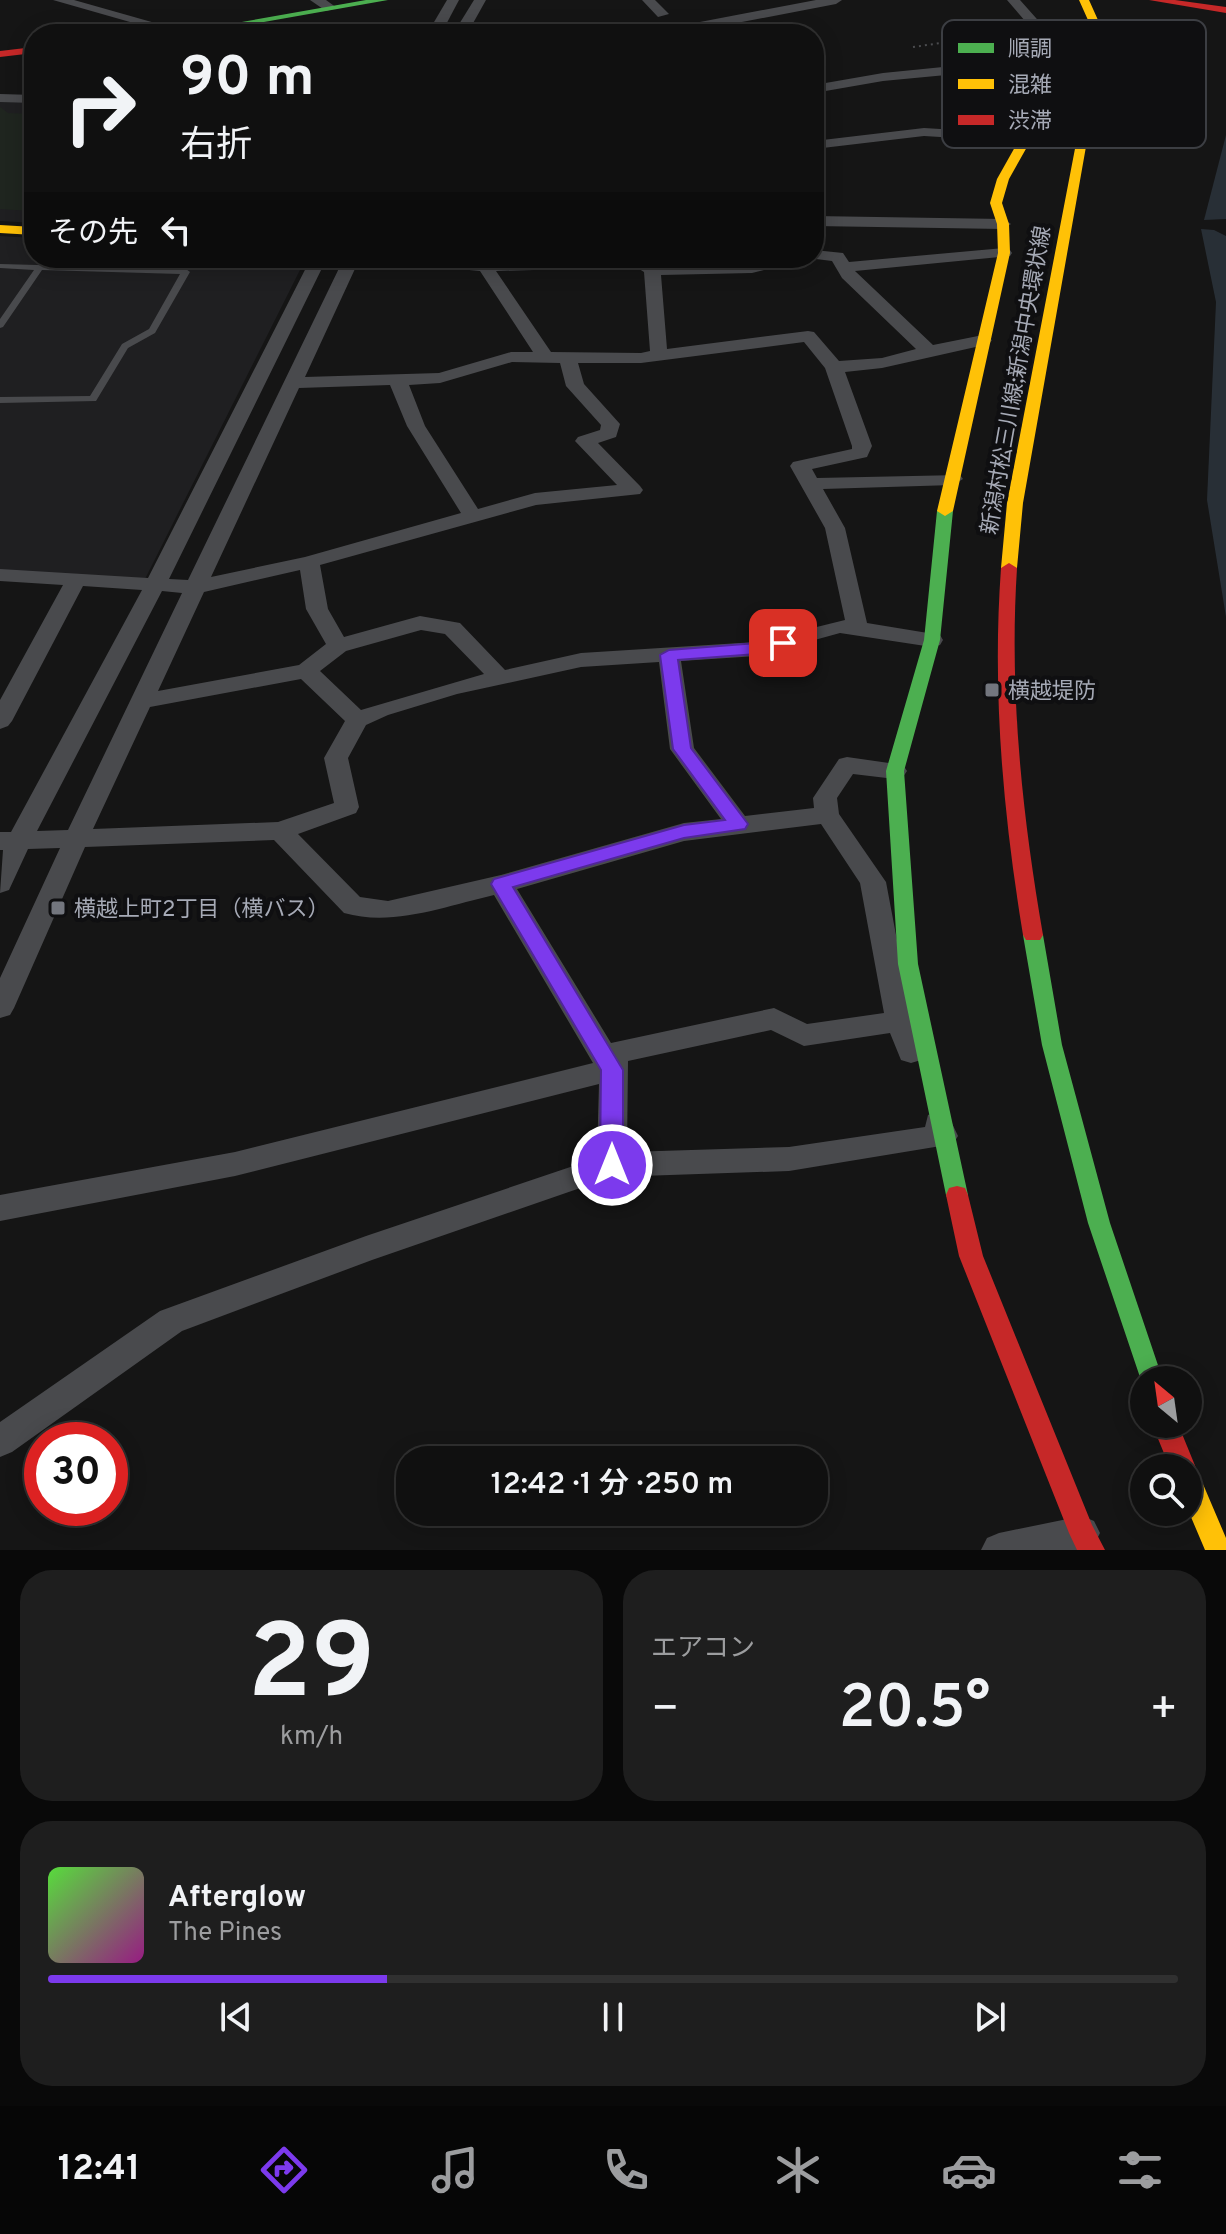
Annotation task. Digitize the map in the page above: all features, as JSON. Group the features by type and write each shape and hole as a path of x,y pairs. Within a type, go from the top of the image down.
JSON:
{"main road":[{"path":"230,24 324,4 383,0"},
{"name":"新潟村松三川線;新潟中央環状線","path":"1084,0 1093,20"},
{"path":"1154,0 1226,10"},
{"path":"0,54 24,51"},
{"path":"909,1020 895,771 932,640 943,518 1004,253 1003,224 996,203 1003,179 1020,148"},
{"name":"新潟村松三川線;新潟中央環状線","path":"1080,148 1015,503 1003,625 1007,727 1022,871 1052,1045 1099,1223 1146,1366"},
{"path":"0,229 24,230"},
{"path":"943,1136 971,1256 1087,1544"},
{"path":"1202,1512 1218,1550"}],"street":[{"path":"59,0 147,24"},
{"path":"440,24 453,0"},
{"path":"466,24 480,0"},
{"path":"648,0 663,14"},
{"path":"710,24 836,0"},
{"path":"1013,0 1030,20"},
{"path":"824,87 942,71"},
{"path":"0,98 24,99"},
{"path":"824,144 924,132 942,133"},
{"path":"824,221 1003,224"},
{"path":"845,267 1004,253"},
{"path":"824,255 837,256 848,274 929,351"},
{"path":"0,884 10,840 155,585 314,268"},
{"path":"0,1008 77,837 347,268"},
{"path":"486,268 545,356"},
{"path":"647,268 659,356"},
{"path":"293,383 440,378 511,357 659,356 808,336 834,367 862,446 860,453 800,466 835,528 857,627"},
{"path":"834,367 882,363 983,340"},
{"path":"0,575 196,587 309,562 535,499 633,490 585,441 609,433 611,424 575,386 567,356"},
{"path":"398,381 416,426 473,516"},
{"path":"810,484 953,479"},
{"path":"309,562 317,609 338,646"},
{"path":"0,721 76,580"},
{"path":"142,701 306,671 338,646 420,623 452,628 499,677"},
{"path":"10,840 280,831 347,807 336,758 345,737 358,720 409,701 499,677 581,660 757,649 817,630 857,627 932,640"},
{"path":"669,655 682,749 738,824"},
{"path":"306,671 358,720"},
{"path":"0,1441 171,1321 366,1249 612,1165 789,1159 943,1136 873,882 827,815 825,798 847,765 895,771"},
{"path":"280,831 353,906 388,910 501,884 684,832 827,815"},
{"path":"501,884 612,1070"},
{"path":"612,1165 614,1053 774,1019 804,1035 909,1020"},
{"path":"0,1208 235,1164 612,1070"},
{"path":"999,1550 1087,1544"}],"lane":[{"path":"0,266 24,267"},
{"path":"0,325 39,268"},
{"path":"0,400 93,399 125,346 152,331 186,272 69,268"}],"shaded area":[{"path":"0,100 24,101 24,222 0,221"},
{"path":"0,107 8,113 24,114 24,211 0,209"},
{"path":"1226,135 1226,219 1204,220"},
{"path":"1201,229 1214,230 1226,236 1226,617 1207,500 1216,302"},
{"path":"0,236 24,237 24,268 301,268 144,581 0,571"}],"traffic: fast":[{"path":"239,24 383,0"},
{"path":"945,511 932,640 895,771 908,964 957,1195"},
{"path":"1033,935 1052,1045 1099,1223 1146,1366"}],"traffic: slow":[{"path":"1084,0 1093,20"},
{"path":"945,511 1004,253 1003,224 996,203 1003,179 1020,148"},
{"path":"1009,568 1015,503 1080,148"},
{"path":"0,229 24,230"},
{"path":"1202,1512 1218,1550"}],"traffic: jam":[{"path":"1154,0 1226,10"},
{"path":"0,54 24,51"},
{"path":"1009,568 1005,660 1009,752 1033,935"},
{"path":"957,1195 971,1256 1082,1533 1092,1550"},
{"path":"1171,1438 1177,1454"}],"place":[{"name":"横越堤防","path":"992,690"},
{"name":"横越上町2丁目（横バス）","path":"58,908"}],"route":[{"path":"612,1165 612,1070 501,884 684,832 738,824 682,749 669,655 757,649 783,643"}]}
